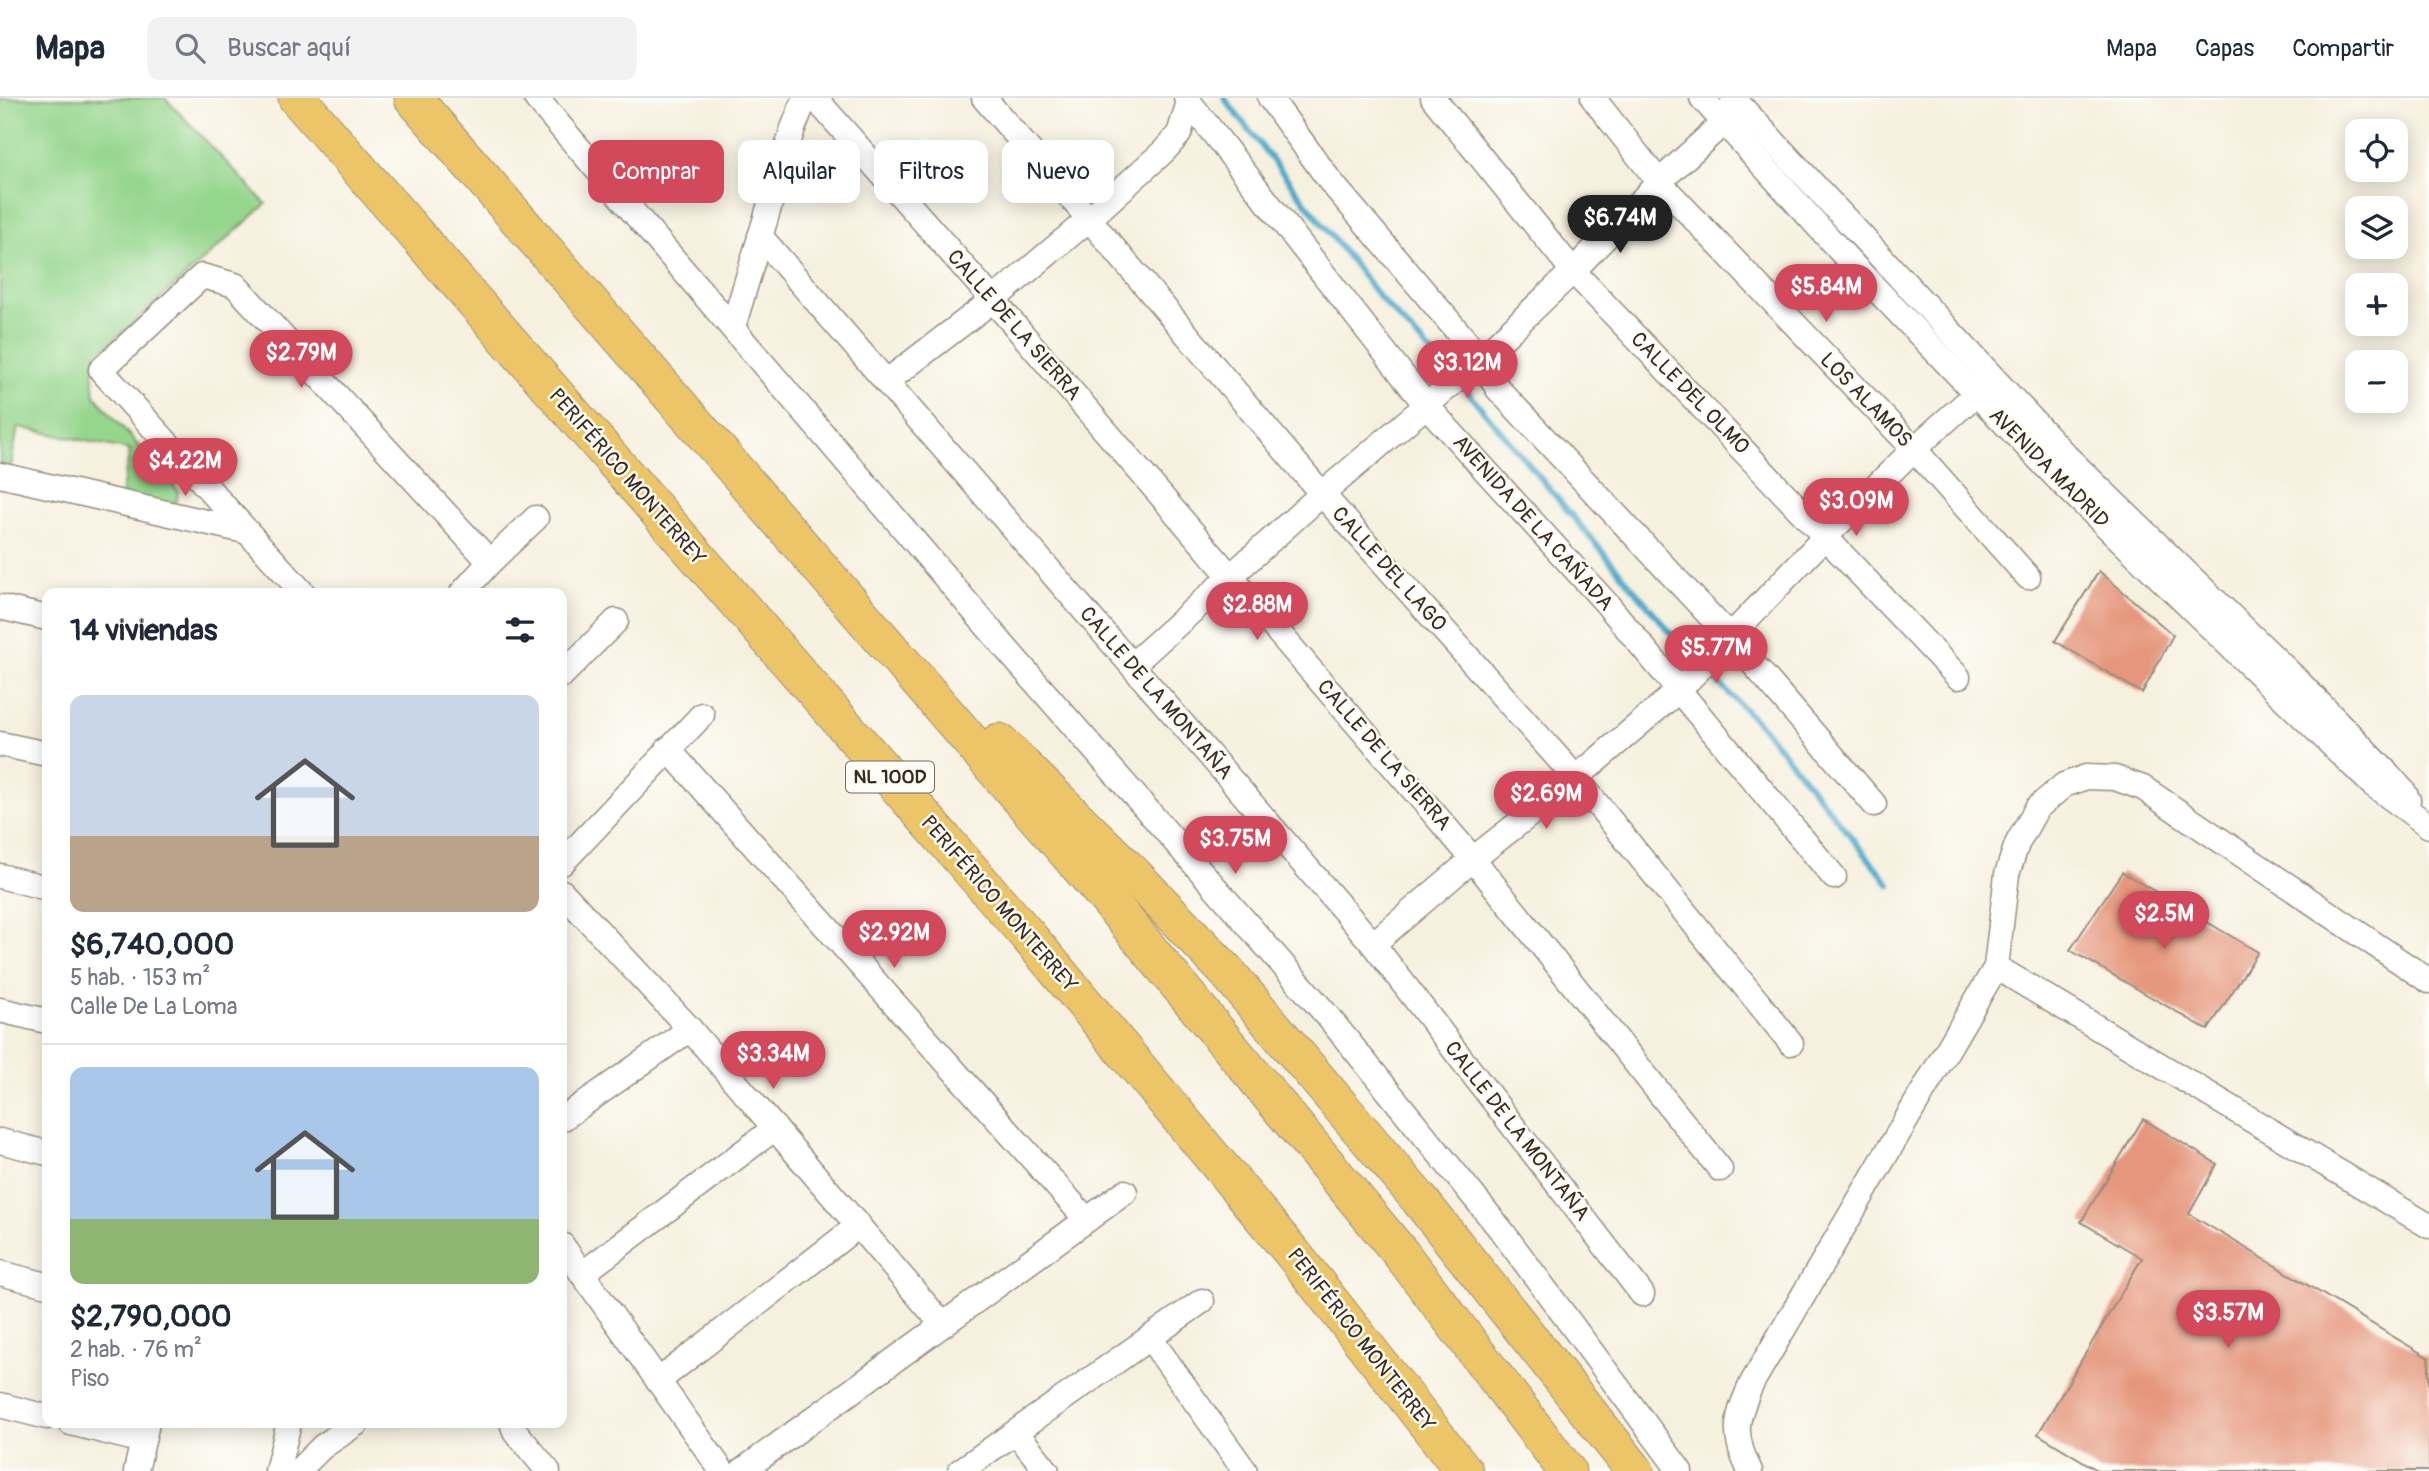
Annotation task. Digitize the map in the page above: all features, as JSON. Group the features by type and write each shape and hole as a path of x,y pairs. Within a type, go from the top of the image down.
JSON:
{"highway":[{"name":"PERIFÉRICO MONTERREY","path":"298,98 1037,948 1294,1255 1464,1471"},
{"path":"413,98 1109,901 1402,1255 1567,1471"},
{"path":"913,672 943,690 966,710 1116,857 1226,971 1419,1199 1635,1471"}],"street":[{"path":"536,98 1009,652 1325,1013 1501,1230 1680,1471"},
{"path":"733,327 792,131 805,98"},
{"name":"CALLE DE LA SIERRA","path":"815,98 993,300 1474,859 1720,1169"},
{"name":"CALLE DEL LAGO","path":"984,98 1322,494 1576,778 1791,1043"},
{"path":"1270,98 1330,181 1475,364 1731,638 1874,804"},
{"name":"CALLE DEL OLMO","path":"1433,98 1573,271 1958,677"},
{"name":"LOS ALAMOS","path":"1593,98 1659,182 1913,449 2028,577"},
{"name":"AVENIDA MADRID","path":"1702,98 1733,109 1871,244 2065,455 2294,677 2378,764 2404,792 2422,821"},
{"path":"886,382 993,300 1089,219 1179,134 1187,100"},
{"name":"AVENIDA DE LA CAÑADA","path":"1187,100 1431,401 1546,535 1684,686 1834,877"},
{"path":"1132,665 1322,494 1475,364 1573,271 1733,109"},
{"name":"AVENIDA MADRID","path":"1733,109 1853,265 2059,480 2372,784 2422,821"},
{"name":"CALLE DE LA MONTAÑA","path":"760,236 1373,944 1642,1294"},
{"path":"298,588 102,370 202,276 235,285 490,562"},
{"path":"1373,944 1684,686 1826,536 1913,449 1976,394"},
{"path":"0,475 245,531"},
{"path":"467,588 536,518"},
{"path":"0,607 42,617"},
{"path":"567,670 616,621"},
{"path":"567,858 702,715"},
{"path":"0,744 42,753"},
{"path":"668,749 1087,1220"},
{"path":"1750,1471 1740,1451 1737,1427 1741,1405 1996,967 2007,874 2017,844 2037,808 2064,785 2086,777 2115,778 2143,788 2429,981"},
{"path":"0,876 42,887"},
{"path":"567,898 690,1028 943,1325"},
{"path":"1996,967 2429,1226"},
{"path":"0,1010 42,1020"},
{"path":"567,1115 690,1028"},
{"path":"574,1274 775,1128"},
{"path":"0,1141 42,1152"},
{"path":"742,1471 1125,1192"},
{"path":"658,1381 859,1225"},
{"path":"567,1257 574,1274 658,1381 722,1471"},
{"path":"0,1273 42,1284"},
{"path":"960,1471 1202,1301"},
{"path":"1150,1338 1245,1471"},
{"path":"0,1405 42,1416"},
{"path":"112,1428 145,1432 136,1471"},
{"path":"276,1471 288,1428"},
{"path":"298,1471 322,1447 350,1428"},
{"path":"510,1428 548,1471"},
{"path":"1016,1432 1047,1471"}],"green space":[{"path":"0,98 165,98 266,204 96,356 93,375 95,396 178,491 177,501 170,506 121,495 130,450 18,427 10,471 0,469"}],"building":[{"path":"2099,571 2173,635 2142,693 2055,641"},
{"path":"2122,872 2258,952 2208,1030 2070,950"},
{"path":"2143,1119 2217,1164 2189,1214 2429,1358 2429,1471 2099,1471 2038,1434 2142,1258 2081,1222"}],"waterway":[{"path":"1224,98 1380,298 1453,376"},
{"path":"1461,384 1699,663"},
{"path":"1707,671 1765,730 1890,885"}]}
